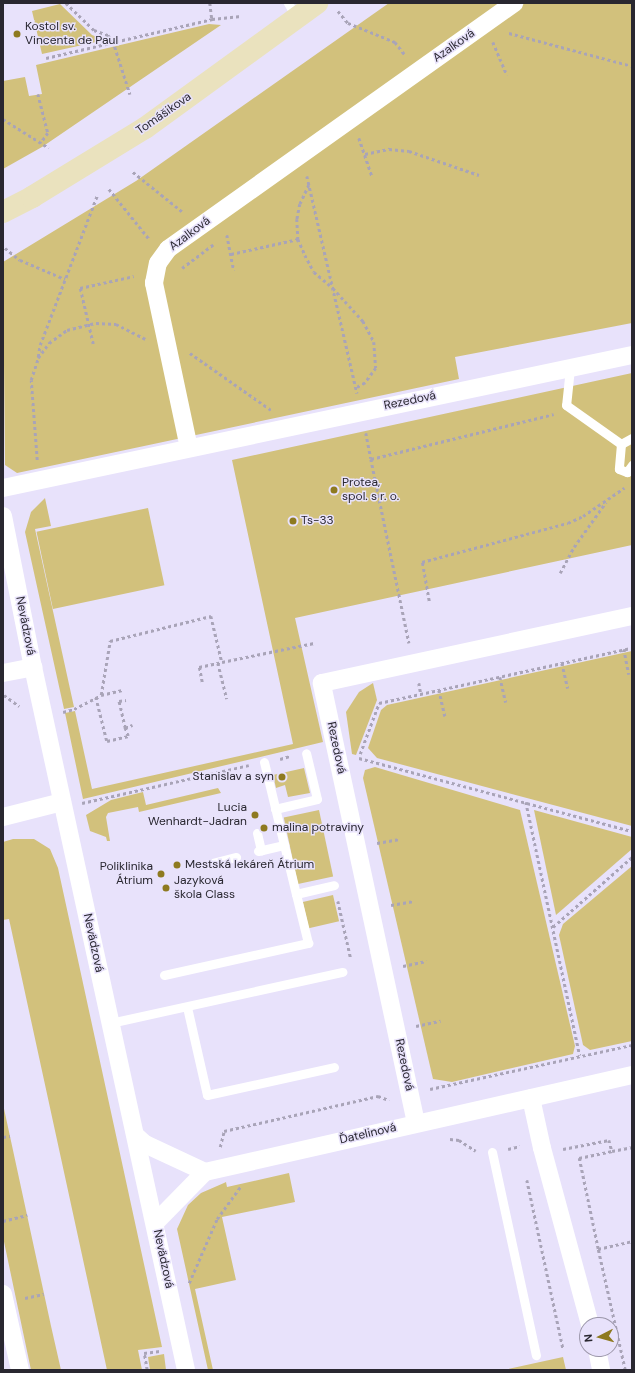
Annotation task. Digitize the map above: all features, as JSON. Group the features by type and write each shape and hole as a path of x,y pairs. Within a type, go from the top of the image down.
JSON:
{"main road":[{"name":"Tomášikova","path":"3,212 32,197 133,136 292,11 326,6"}],"street":[{"name":"Azalková","path":"160,264 168,249 514,3"},
{"path":"3,488 189,448 154,283 160,264"},
{"name":"Rezedová","path":"189,448 632,355"},
{"name":"Nevädzová","path":"3,516 33,666 71,803 110,1023 136,1136 186,1370"},
{"name":"Rezedová","path":"416,1123 322,683 632,616"},
{"path":"3,673 33,666"},
{"path":"3,817 71,803"},
{"name":"Ďatelinová","path":"206,1172 632,1075"},
{"path":"531,1098 542,1148 588,1317"},
{"path":"136,1136 145,1144 206,1172 155,1223"},
{"path":"11,1297 20,1370"},
{"path":"598,1357 601,1370"}],"lane":[{"path":"570,368 566,405 621,444"},
{"path":"621,444 632,438"},
{"path":"621,444 619,469 627,472 632,465"},
{"path":"275,809 317,799 306,753"},
{"path":"164,976 308,943 264,762"},
{"path":"256,833 259,851 284,845"},
{"path":"208,864 236,857"},
{"path":"296,894 334,885"},
{"path":"110,1023 342,972"},
{"path":"187,1007 207,1095 334,1067"},
{"path":"492,1152 536,1355"}],"path":[{"path":"66,3 94,30 108,35 113,41 130,94"},
{"path":"210,3 212,19"},
{"path":"326,6 348,23 395,42 418,71"},
{"path":"46,58 113,41 212,19 241,16"},
{"path":"500,31 632,66"},
{"path":"491,38 507,75"},
{"path":"38,94 48,133 41,143"},
{"path":"3,118 49,148"},
{"path":"359,137 372,176"},
{"path":"365,154 389,149 409,151 479,174"},
{"path":"132,172 201,226"},
{"path":"301,180 308,176 362,412 401,607"},
{"path":"310,184 300,204 297,219 298,239 314,272 333,288 363,321 374,342 376,368 364,383 356,388"},
{"path":"92,344 80,288 160,264 109,189"},
{"path":"30,462 37,462 31,380 38,358 40,345 97,196"},
{"path":"220,240 233,230"},
{"path":"227,235 234,270"},
{"path":"230,254 298,239"},
{"path":"178,274 182,268 214,244"},
{"path":"5,248 20,260 65,279"},
{"path":"38,358 49,343 67,330 88,324 116,324 143,340 175,333 177,343 277,414"},
{"path":"371,459 566,411 566,405"},
{"path":"429,601 422,562 568,523 608,500 629,483"},
{"path":"560,573 574,547 608,500"},
{"path":"101,695 110,641 211,616 227,700"},
{"path":"202,682 199,667 314,644"},
{"path":"632,648 379,703 359,758 632,830"},
{"path":"624,650 629,675"},
{"path":"562,663 568,688"},
{"path":"500,677 506,702"},
{"path":"60,713 74,709 101,695 123,690"},
{"path":"439,690 445,716"},
{"path":"96,697 107,741 128,736 119,701 126,700"},
{"path":"126,728 132,726"},
{"path":"71,803 306,753"},
{"path":"526,802 580,1055"},
{"path":"374,844 400,838"},
{"path":"553,927 632,857"},
{"path":"334,885 351,962"},
{"path":"388,906 414,901"},
{"path":"402,966 426,961"},
{"path":"416,1026 440,1021"},
{"path":"430,1090 580,1055 632,1045"},
{"path":"220,1149 224,1131 378,1096 392,1101"},
{"path":"3,1137 10,1136"},
{"path":"560,1150 609,1140 612,1151"},
{"path":"520,1146 522,1154"},
{"path":"625,1370 579,1158 632,1147"},
{"path":"526,1177 564,1348"},
{"path":"188,1286 217,1219 245,1180"},
{"path":"3,1221 27,1215"},
{"path":"598,1250 632,1241"},
{"path":"11,1297 44,1294"},
{"path":"147,1370 144,1353 156,1351"}],"shaded area":[{"path":"389,3 632,3 632,323 455,357 459,379 17,473 5,465 3,262 136,181"},
{"path":"60,4 92,35 105,40 42,54 32,11"},
{"path":"209,24 221,25 42,147 3,169 3,81 25,77 29,96 42,94 36,65"},
{"path":"632,373 632,545 295,618 323,742 83,799 65,713 75,711 92,789 293,744 232,460"},
{"path":"45,498 51,526 35,529 74,707 64,709 25,532 31,512"},
{"path":"148,508 164,585 53,609 36,532"},
{"path":"632,651 632,826 377,758 368,748 381,710 387,705"},
{"path":"373,683 377,700 356,755 352,754 346,712 359,692"},
{"path":"375,767 520,810 575,1046 573,1054 452,1082 433,1079 363,778 365,770"},
{"path":"304,768 310,793 288,797 285,785 276,788 273,775"},
{"path":"218,788 221,793 139,812 138,807 108,813 106,817 110,841 107,841 106,837 90,831 86,815 111,800 143,792 146,805"},
{"path":"319,810 333,877 298,884 284,817"},
{"path":"534,810 632,837 632,849 556,915"},
{"path":"13,839 34,839 50,849 58,868 162,1347 138,1350 142,1370 107,1370 9,919 3,920 3,842"},
{"path":"632,866 632,1041 590,1050 583,1045 559,935 563,924"},
{"path":"333,895 339,921 309,928 303,902"},
{"path":"3,1104 61,1370 31,1370 3,1237"},
{"path":"289,1173 295,1202 222,1217 236,1280 195,1289 213,1370 208,1370 177,1229 188,1205 201,1193 226,1182 227,1187"},
{"path":"164,1354 166,1370 150,1370 148,1357"},
{"path":"563,1357 566,1370 504,1370"}],"place":[{"name":"Kostol sv. Vincenta de Paul","path":"17,34"},
{"name":"Protea, spol. s r. o.","path":"334,490"},
{"name":"Ts-33","path":"293,521"},
{"name":"Stanislav a syn","path":"282,777"},
{"name":"Lucia Wenhardt-Jadran","path":"255,815"},
{"name":"malina potraviny","path":"264,828"},
{"name":"Mestská lekáreň Átrium","path":"177,865"},
{"name":"Poliklinika Átrium","path":"161,874"},
{"name":"Jazyková škola Class","path":"166,888"}]}
